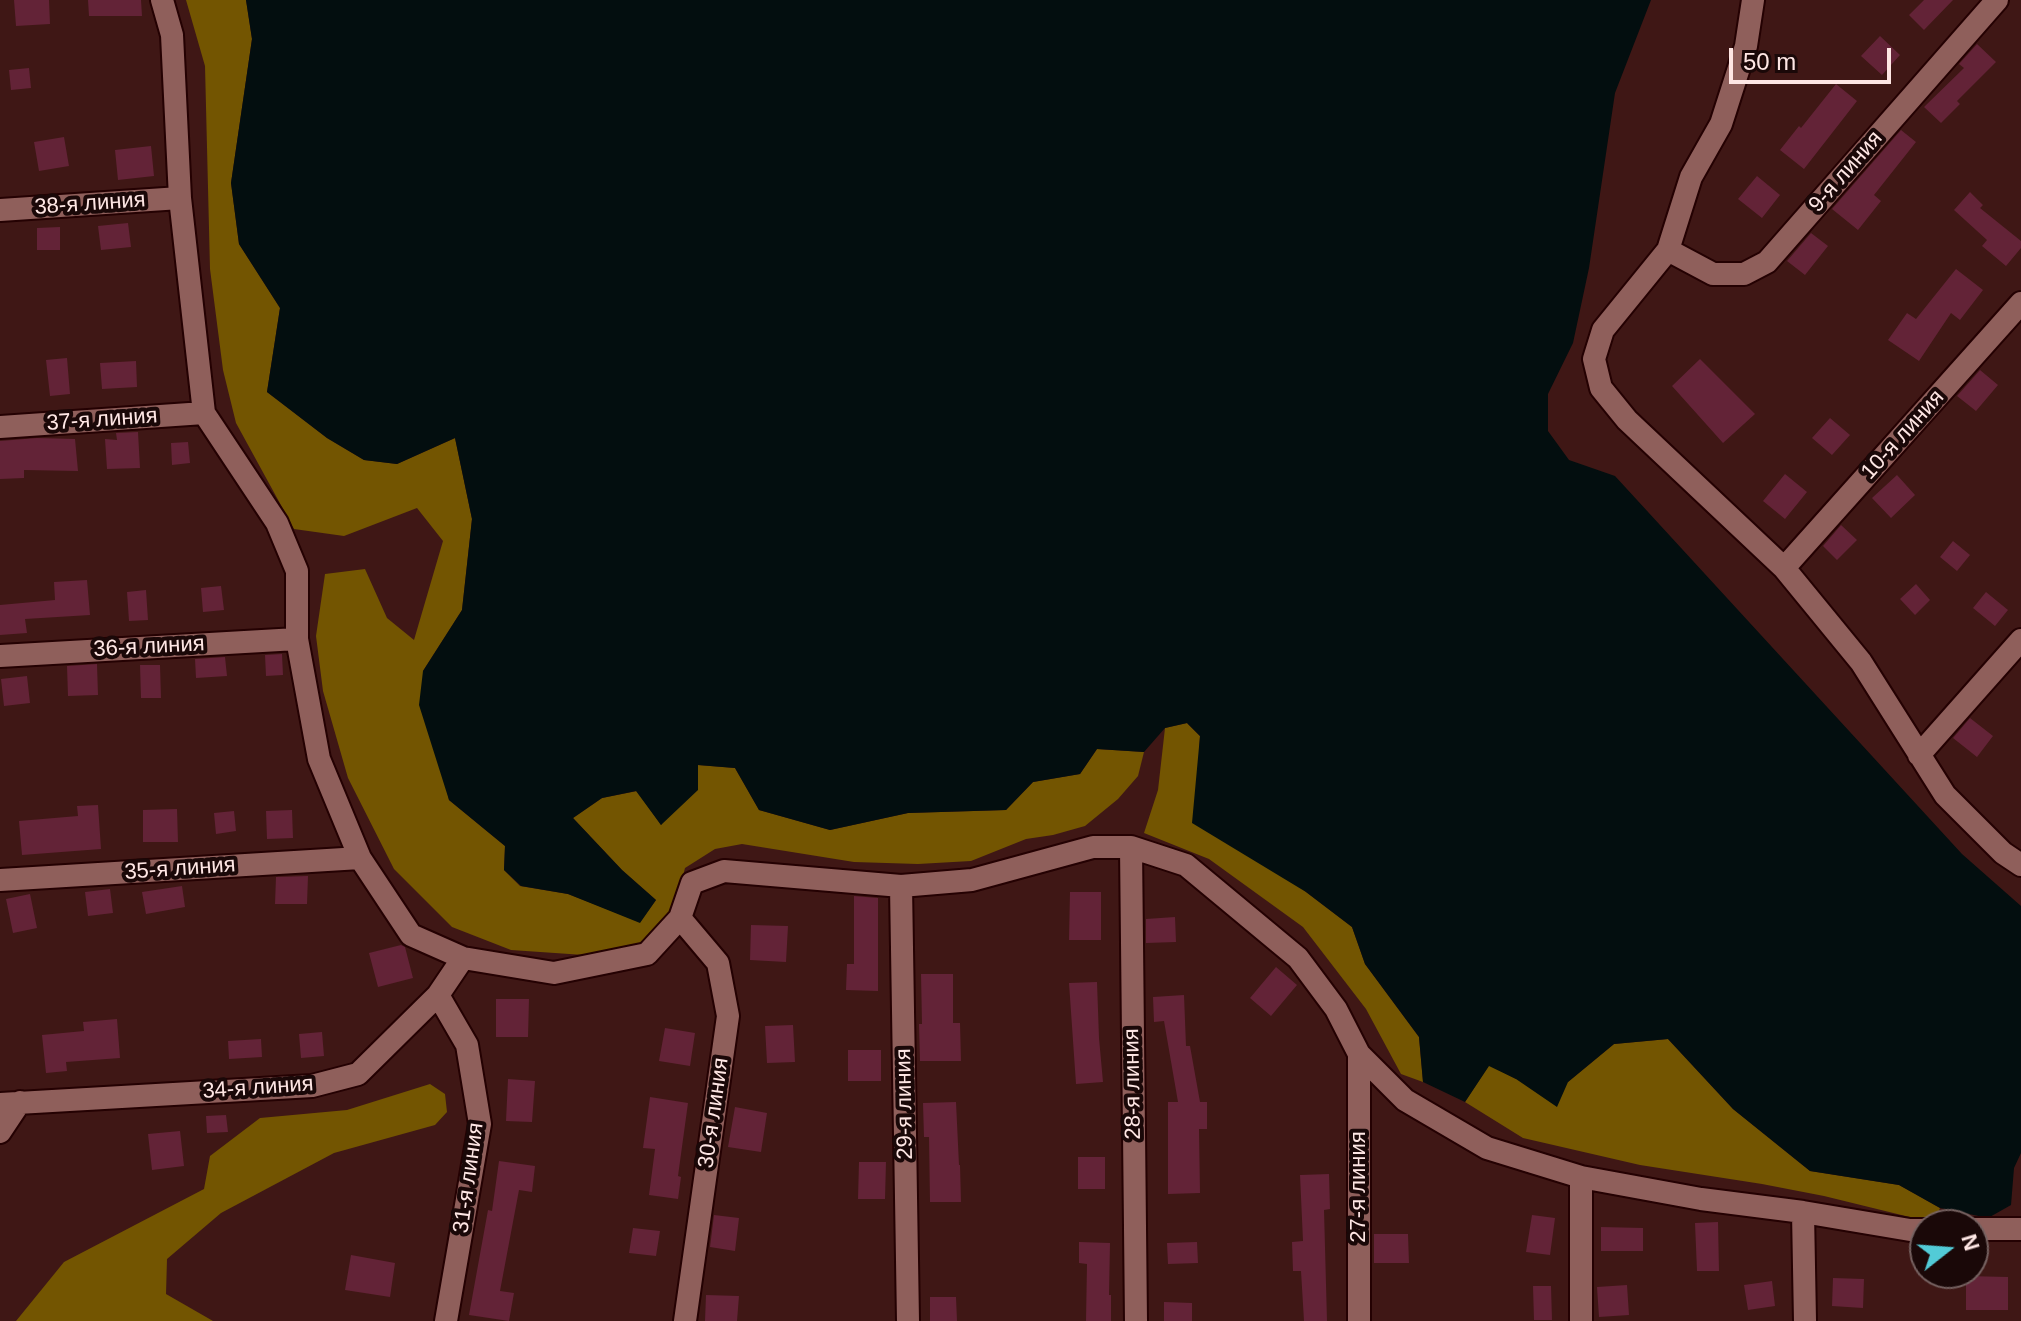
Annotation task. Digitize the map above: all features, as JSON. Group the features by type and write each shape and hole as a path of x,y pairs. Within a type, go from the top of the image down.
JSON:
{"street":[{"path":"162,0 172,35 180,198 204,413 277,523 297,571 297,639 319,759 360,858 411,935 463,958 554,973 647,954 680,918 692,883 724,871 901,886 972,880 1093,847 1131,847 1186,865 1298,958 1336,1009 1359,1054 1405,1100 1487,1148 1581,1177 1701,1199 1909,1230"},
{"path":"1753,0 1746,46 1721,124 1691,177 1668,250 1603,330 1594,359 1601,388 1627,420 1784,568 1861,662 1945,795 2003,853 2021,865"},
{"name":"9-я линия","path":"1668,250 1713,274 1744,274 1767,262 1997,0"},
{"name":"38-я линия","path":"0,210 180,198"},
{"name":"10-я линия","path":"1784,568 2021,303"},
{"name":"37-я линия","path":"0,427 204,413"},
{"name":"36-я линия","path":"0,656 297,639"},
{"path":"1919,755 2021,640"},
{"name":"28-я линия","path":"1131,847 1136,1321"},
{"name":"35-я линия","path":"0,880 360,858"},
{"name":"29-я линия","path":"901,886 908,1321"},
{"name":"30-я линия","path":"680,918 718,963 728,1016 685,1321"},
{"name":"34-я линия","path":"10,1103 312,1086 358,1074 438,995 463,958"},
{"name":"31-я линия","path":"438,995 467,1045 480,1124 446,1321"},
{"name":"27-я линия","path":"1359,1054 1359,1321"},
{"path":"0,1132 10,1103"},
{"path":"1581,1177 1581,1321"},
{"path":"1803,1212 1805,1321"},
{"path":"1989,1229 2021,1229"}],"shaded area":[{"path":"186,0 246,0 252,39 231,183 239,244 280,308 267,392 327,438 364,460 397,464 455,438 472,519 462,610 423,671 449,800 505,846 504,870 520,886 568,894 640,922 656,900 622,870 573,818 602,798 637,791 661,825 698,765 735,768 759,810 830,830 908,813 1006,810 1033,782 1080,774 1097,749 1144,752 1138,776 1118,799 1085,826 1026,839 971,861 918,864 854,862 742,844 715,849 685,868 676,903 665,924 638,944 584,955 511,950 452,927 394,869 348,778 323,691 316,636 325,574 365,569 387,618 414,640 443,541 417,508 344,536 294,529 236,423 223,370 210,269 205,66"},
{"path":"246,0 1651,0 1615,93 1589,268 1573,343 1548,394 1548,431 1569,460 1615,476 1962,854 2021,906 2021,1153 2014,1168 2011,1205 1989,1217 1989,1209 1940,1208 1899,1185 1810,1171 1733,1109 1668,1039 1614,1044 1568,1082 1557,1107 1516,1079 1489,1066 1465,1102 1423,1082 1419,1037 1365,964 1352,927 1306,892 1192,823 1200,736 1187,723 1165,728 1144,752 1097,749 1080,774 1033,782 1006,810 908,813 830,830 759,810 735,768 698,765 698,790 661,825 636,791 602,798 573,818 622,870 656,900 640,923 568,894 521,886 504,870 505,846 449,800 419,705 423,671 462,610 472,519 455,438 397,464 364,460 327,438 267,392 280,308 239,244 231,183 252,39"},
{"path":"1187,723 1200,736 1199,754 1306,892 1352,927 1365,964 1419,1037 1423,1082 1401,1074 1366,1009 1303,927 1209,859 1144,833 1158,790 1165,728"},
{"path":"1668,1039 1733,1109 1810,1171 1899,1185 1940,1209 1909,1209 1909,1217 1762,1184 1640,1165 1523,1138 1465,1102 1489,1065 1516,1079 1568,1082 1614,1044"},
{"path":"430,1084 445,1094 447,1112 435,1125 334,1153 221,1213 167,1259 166,1294 213,1321 16,1321 64,1262 204,1189 210,1156 260,1118 347,1110"}],"building":[{"path":"14,0 49,0 50,24 16,26"},
{"path":"88,0 141,0 142,16 89,16"},
{"path":"1924,0 1953,0 1924,30 1909,15"},
{"path":"1880,36 1900,55 1882,75 1861,56"},
{"path":"1977,44 1996,62 1957,101 1960,104 1941,123 1924,107 1964,68 1959,64"},
{"path":"29,68 31,88 11,90 9,70"},
{"path":"1836,84 1857,101 1804,169 1780,150"},
{"path":"1901,130 1916,142 1874,195 1881,201 1858,230 1832,209"},
{"path":"64,137 69,166 39,171 34,142"},
{"path":"151,146 154,176 118,180 115,150"},
{"path":"1757,176 1780,195 1762,218 1738,199"},
{"path":"1970,192 1983,205 1980,208 2021,241 2021,248 2006,266 1982,246 1987,240 1954,210"},
{"path":"128,223 131,247 101,250 98,226"},
{"path":"60,227 60,250 37,250 37,228"},
{"path":"1811,233 1828,246 1805,275 1787,261"},
{"path":"1956,269 1983,290 1960,320 1951,313 1919,361 1888,340 1907,313 1916,319"},
{"path":"67,358 70,394 50,396 46,360"},
{"path":"1700,359 1755,414 1723,443 1672,386"},
{"path":"136,361 137,387 102,389 100,363"},
{"path":"1980,370 1998,385 1976,411 1957,396"},
{"path":"1830,418 1850,435 1832,455 1812,438"},
{"path":"138,432 140,468 107,469 105,439 117,440 116,433"},
{"path":"75,439 78,471 24,470 24,478 0,479 0,441"},
{"path":"188,442 190,463 172,465 171,443"},
{"path":"1785,474 1807,492 1785,519 1763,501"},
{"path":"1897,475 1915,495 1891,518 1872,498"},
{"path":"1841,525 1857,540 1837,560 1823,546"},
{"path":"1953,541 1970,555 1957,571 1940,557"},
{"path":"87,580 90,615 25,619 27,633 0,635 0,605 55,600 54,582"},
{"path":"1916,584 1930,600 1915,615 1900,599"},
{"path":"221,586 224,610 203,612 201,588"},
{"path":"146,590 148,620 129,621 127,592"},
{"path":"1986,592 2008,610 1995,626 1973,608"},
{"path":"282,654 283,675 266,676 265,655"},
{"path":"225,657 227,676 196,678 195,659"},
{"path":"97,664 98,695 68,696 67,666"},
{"path":"140,665 160,665 161,698 141,698"},
{"path":"27,676 30,703 4,706 1,679"},
{"path":"1970,718 1993,736 1977,757 1953,738"},
{"path":"98,805 101,849 22,855 19,821 78,816 77,806"},
{"path":"177,809 178,842 143,842 143,810"},
{"path":"292,810 293,838 267,839 266,811"},
{"path":"234,811 236,831 216,834 214,813"},
{"path":"308,876 307,904 275,904 276,877"},
{"path":"182,886 185,907 146,914 142,892"},
{"path":"110,889 113,913 88,916 85,892"},
{"path":"1070,892 1101,892 1101,940 1069,940"},
{"path":"30,894 37,928 13,933 6,899"},
{"path":"854,896 878,898 878,991 846,990 847,964 854,964"},
{"path":"1175,917 1176,942 1146,943 1146,919"},
{"path":"751,925 788,926 786,962 750,960"},
{"path":"401,945 405,947 413,978 378,987 369,953"},
{"path":"1276,967 1297,985 1271,1016 1250,998"},
{"path":"921,974 953,974 953,1023 960,1023 961,1061 920,1061"},
{"path":"1097,982 1103,1082 1076,1084 1069,983"},
{"path":"1184,995 1186,1046 1190,1046 1200,1102 1207,1102 1207,1129 1199,1129 1200,1193 1168,1194 1168,1102 1178,1102 1164,1021 1154,1022 1153,997"},
{"path":"496,999 529,999 528,1037 496,1037"},
{"path":"117,1019 120,1058 66,1062 67,1071 46,1073 42,1035 84,1031 83,1022"},
{"path":"793,1025 795,1062 767,1063 765,1026"},
{"path":"665,1028 695,1033 690,1066 659,1061"},
{"path":"322,1032 324,1056 301,1058 299,1034"},
{"path":"261,1039 262,1057 229,1059 228,1041"},
{"path":"848,1050 881,1050 881,1081 848,1081"},
{"path":"508,1079 535,1081 532,1122 506,1121"},
{"path":"650,1097 688,1103 678,1199 649,1195 655,1149 643,1148"},
{"path":"956,1102 961,1202 930,1202 929,1137 924,1137 923,1103"},
{"path":"735,1107 767,1113 761,1152 728,1147"},
{"path":"226,1115 228,1132 207,1133 206,1116"},
{"path":"180,1131 184,1166 152,1170 148,1134"},
{"path":"1078,1157 1105,1157 1105,1189 1078,1189"},
{"path":"499,1161 535,1166 532,1192 519,1190 500,1291 514,1293 509,1321 469,1315 488,1210 492,1211"},
{"path":"859,1162 886,1162 885,1199 858,1199"},
{"path":"1329,1174 1330,1209 1324,1210 1327,1321 1304,1321 1301,1271 1293,1271 1292,1242 1303,1241 1300,1175"},
{"path":"714,1215 739,1218 735,1251 710,1247"},
{"path":"1532,1215 1555,1218 1550,1255 1526,1252"},
{"path":"1718,1222 1719,1271 1697,1271 1695,1223"},
{"path":"1601,1227 1643,1228 1643,1251 1601,1251"},
{"path":"633,1228 660,1231 656,1256 629,1253"},
{"path":"1374,1234 1408,1234 1409,1263 1374,1263"},
{"path":"1079,1242 1110,1243 1111,1321 1086,1321 1087,1264 1079,1263"},
{"path":"1197,1242 1198,1263 1168,1264 1167,1243"},
{"path":"351,1255 395,1263 390,1297 345,1290"},
{"path":"1989,1277 2008,1277 2008,1310 1966,1310 1966,1289 1989,1289"},
{"path":"1833,1278 1864,1279 1863,1308 1832,1306"},
{"path":"1772,1281 1775,1306 1748,1310 1744,1285"},
{"path":"1627,1285 1629,1315 1599,1317 1597,1287"},
{"path":"1533,1286 1551,1286 1552,1320 1534,1320"},
{"path":"706,1295 739,1296 737,1321 705,1321"},
{"path":"930,1297 956,1297 957,1321 930,1321"},
{"path":"1164,1302 1192,1303 1192,1321 1164,1321"}]}
